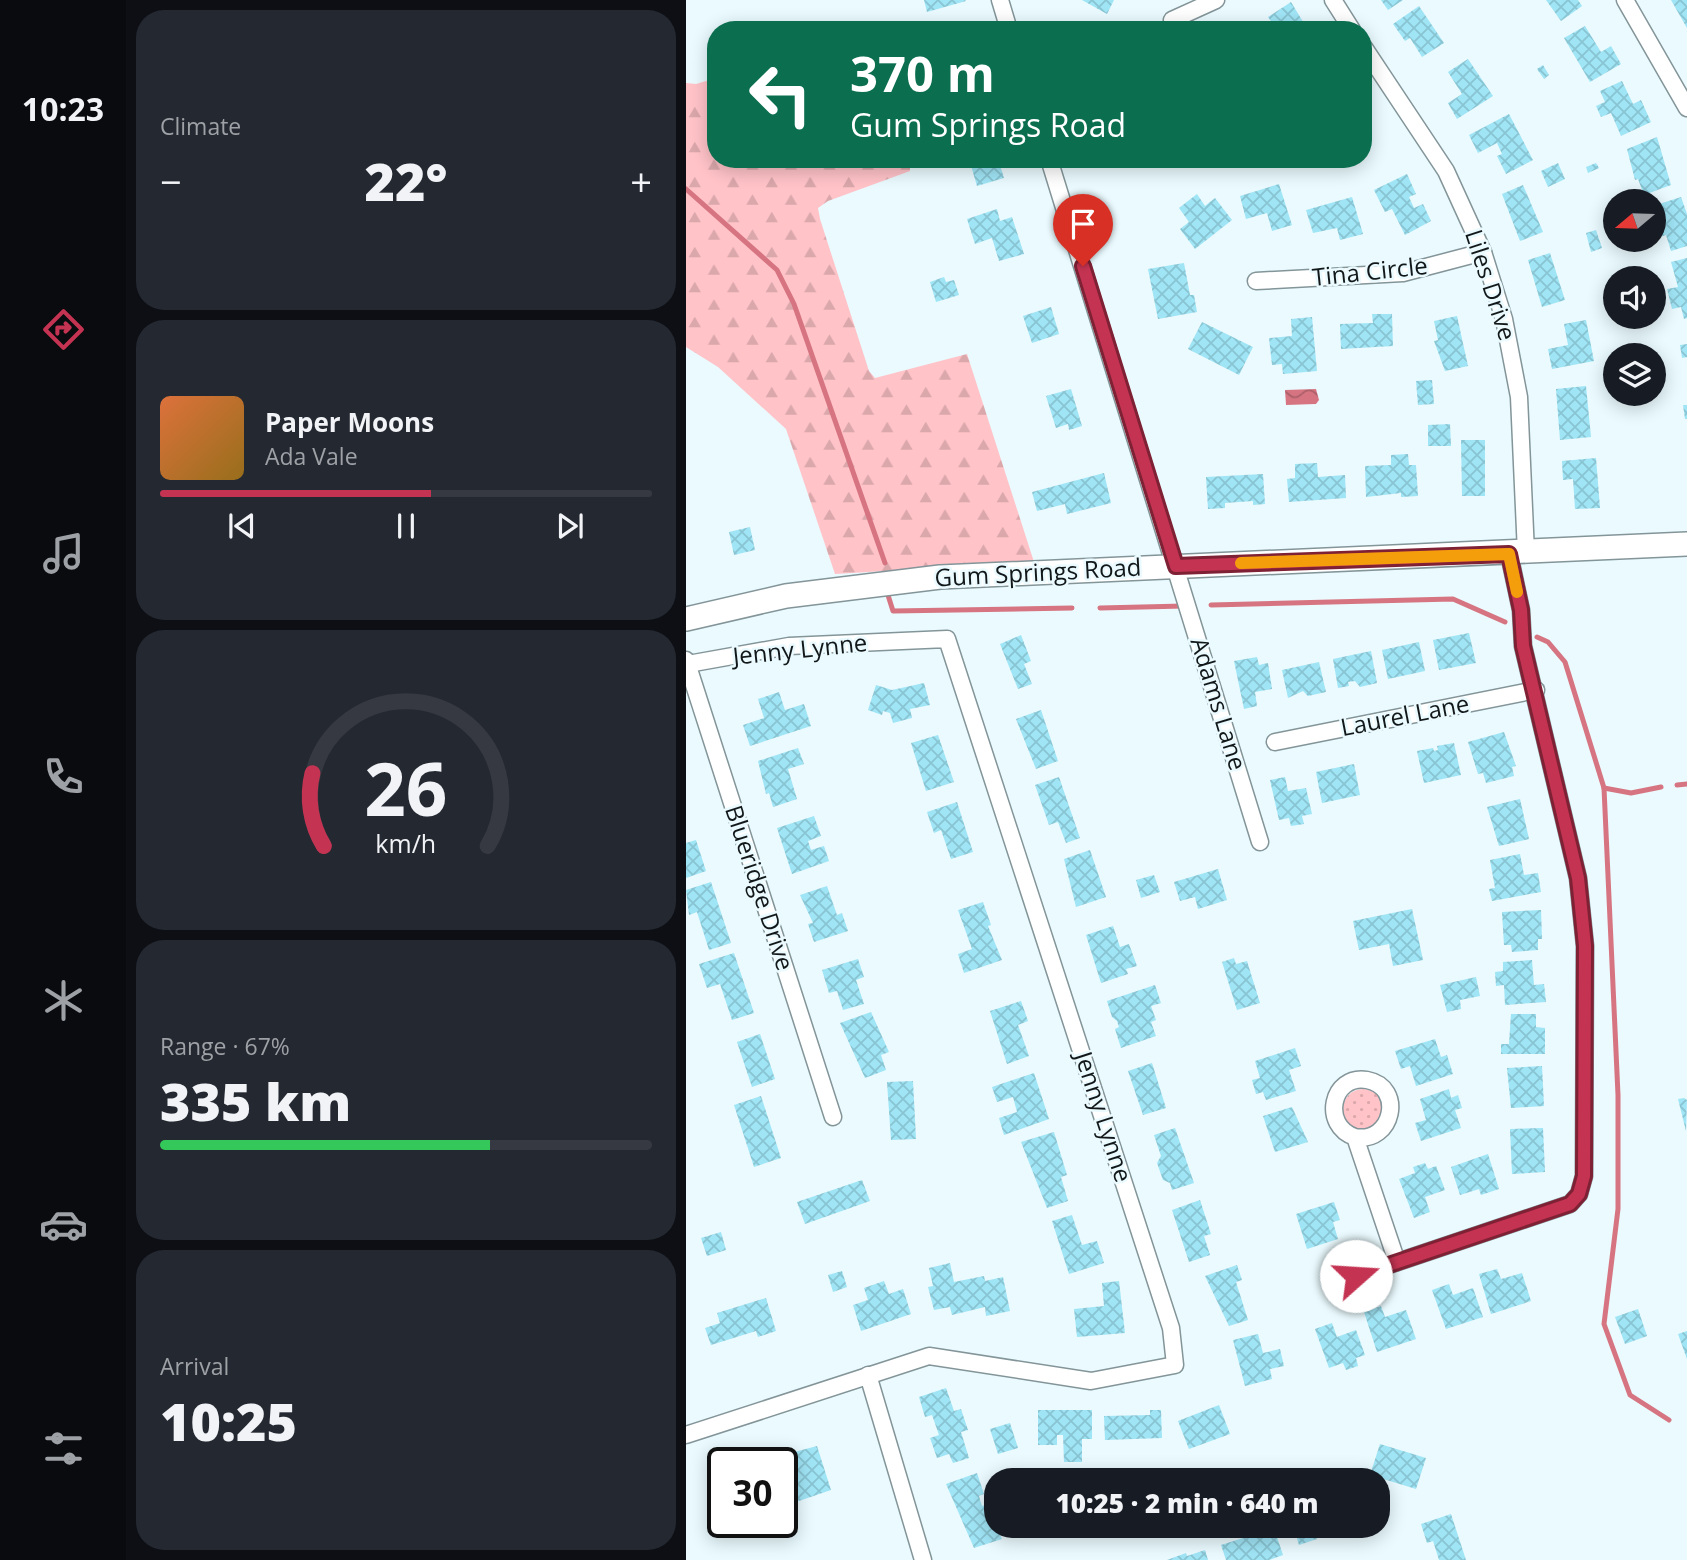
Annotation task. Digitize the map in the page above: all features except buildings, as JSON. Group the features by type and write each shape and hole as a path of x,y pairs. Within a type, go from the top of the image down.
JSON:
{"main road":[{"name":"Gum Springs Road","path":"686,619 786,596 927,578 1518,554 1687,544"}],"street":[{"path":"1000,0 1006,21"},
{"path":"1172,20 1216,0"},
{"path":"1333,0 1346,21"},
{"path":"1625,0 1685,98"},
{"name":"Liles Drive","path":"1356,1276 1570,1204 1579,1194 1584,1176 1585,946 1576,862 1523,646 1518,554 1520,405 1504,319 1483,252 1446,171 1372,60"},
{"name":"Adams Lane","path":"1052,168 1260,842"},
{"name":"Tina Circle","path":"1256,281 1403,273 1483,252"},
{"name":"Jenny Lynne","path":"686,1435 929,1356 1091,1381 1175,1365 1171,1328 947,639 789,646 687,662"},
{"name":"Blueridge Drive","path":"687,662 832,1117"},
{"name":"Laurel Lane","path":"1275,742 1535,690"},
{"path":"1355,1137 1397,1262"},
{"path":"868,1375 923,1560"}],"green space":[{"path":"707,81 707,168 910,168 910,171 828,201 818,208 820,219 869,371 875,378 967,354 1034,562 835,574 786,429 718,367 686,347 686,83"},
{"path":"1363,1089 1377,1095 1383,1109 1377,1123 1363,1129 1349,1123 1343,1109 1349,1095"}],"water":[{"path":"1316,389 1319,400 1316,404 1286,405 1285,390"}],"waterway":[{"path":"686,189 777,270 794,304 885,563"},
{"path":"887,592 893,611 1072,608"},
{"path":"1211,605 1453,599 1505,622"},
{"path":"1100,608 1184,606"},
{"path":"1537,637 1548,642 1565,662 1604,788 1618,1095 1618,1209 1604,1324 1630,1395 1669,1420"},
{"path":"1677,785 1687,784"},
{"path":"1604,788 1631,793 1661,787"}],"slow traffic":[{"path":"1241,563 1509,554 1517,592"}],"route":[{"path":"1083,266 1176,566 1509,554 1521,610 1523,646 1562,801 1578,878 1585,946 1584,1176 1579,1194 1570,1204 1503,1229 1356,1276"}]}
